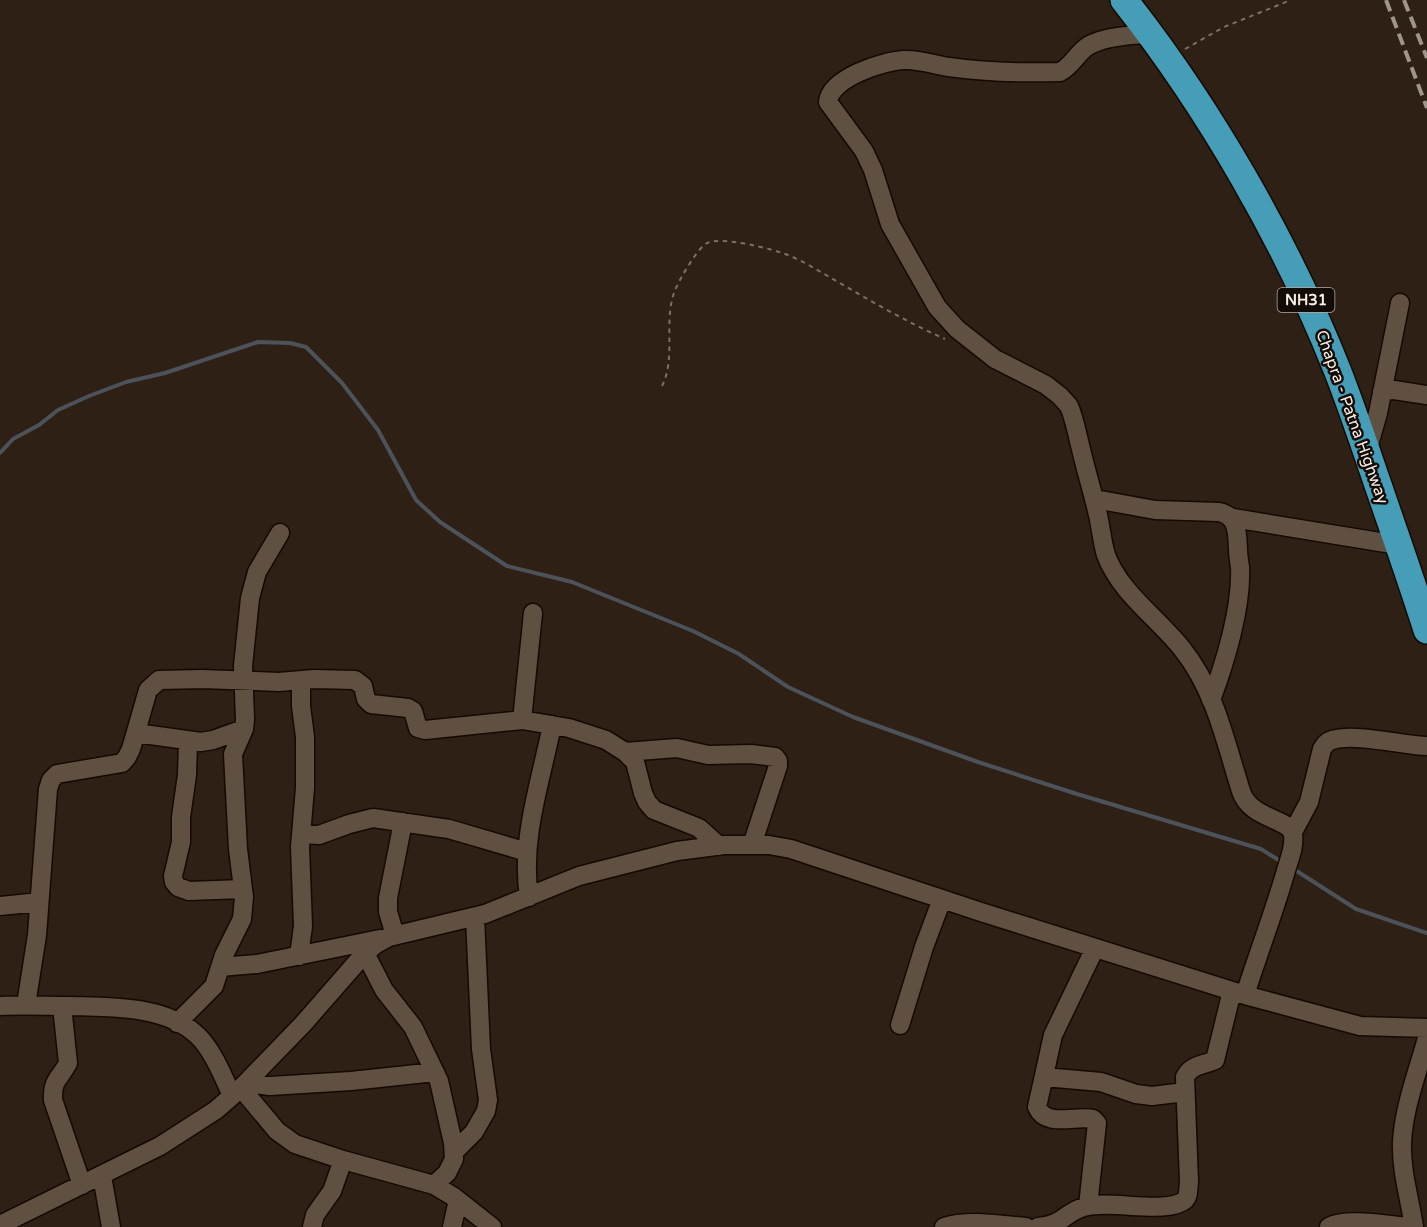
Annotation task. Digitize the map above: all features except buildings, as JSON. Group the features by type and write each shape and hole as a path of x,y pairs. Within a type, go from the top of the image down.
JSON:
{"highway":[{"name":"Chapra - Patna Highway","path":"1124,0 1190,89 1252,195 1302,289 1338,372 1427,630"}],"street":[{"path":"1149,33 1095,43 1080,52 1067,69 1060,72 968,68 898,60 852,76 834,88 828,95 828,102 830,108 855,136 864,151 873,170 890,224 937,307 977,346 995,359 1046,385 1069,406 1095,499 1106,555 1113,569 1131,594 1183,650 1211,700 1241,793 1253,810 1289,825 1294,838"},
{"path":"1367,452 1378,413 1400,303"},
{"path":"1382,391 1394,390 1427,395"},
{"path":"1095,499 1155,510 1226,513 1233,518 1398,544"},
{"path":"1211,700 1227,653 1238,596 1240,567 1236,526 1233,518"},
{"path":"177,1023 214,986 242,919 243,888 237,840 233,754 244,729 245,637 250,598 257,573 280,533"},
{"path":"522,720 533,613"},
{"path":"26,1005 34,956 48,789 51,780 57,774 122,763 128,757 148,690 159,680 279,682 355,680 363,686 366,699 371,704 408,708 413,711 418,728 425,730 522,720 552,724 591,734 625,752 634,762 643,793 654,810 699,828 719,846"},
{"path":"298,957 303,926 300,877 305,788 301,681"},
{"path":"529,897 526,874 532,813 543,773 552,724"},
{"path":"136,733 188,741 213,740 244,729"},
{"path":"1038,1227 1051,1226 1082,1207 1165,1206 1184,1201 1188,1195 1189,1182 1185,1077 1195,1066 1215,1060 1239,993 1276,903 1294,838 1309,802 1322,749 1326,743 1333,740 1347,739 1427,746"},
{"path":"188,741 181,842 173,876 174,882 178,887 189,891 243,888"},
{"path":"625,752 677,748 708,755 751,754 775,757 778,761 777,766 752,845"},
{"path":"301,834 319,836 349,824 373,818 449,829 528,852"},
{"path":"392,936 388,898 403,822"},
{"path":"220,967 244,967 298,957 475,917 579,876 676,851 752,845 781,847 1239,993 1360,1026 1427,1028"},
{"path":"900,1025 924,947 942,899"},
{"path":"0,906 39,902"},
{"path":"454,1152 474,1132 486,1111 488,1100 481,1050 475,917"},
{"path":"0,1225 151,1151 192,1127 239,1089 303,1024 365,953 392,936"},
{"path":"1088,1206 1097,1123 1088,1117 1060,1120 1048,1118 1040,1113 1037,1107 1053,1035 1095,948"},
{"path":"365,953 384,990 413,1027 435,1072 442,1093 454,1152 452,1165 434,1185"},
{"path":"0,1006 131,1009 149,1012 177,1023 197,1035 239,1089 285,1139 308,1150 434,1185 458,1200 492,1227"},
{"path":"62,1006 68,1063 55,1080 52,1088 53,1100 82,1185"},
{"path":"1329,1227 1333,1224 1353,1223 1412,1227 1402,1143 1404,1126 1427,1038"},
{"path":"239,1089 351,1082 435,1072"},
{"path":"1044,1077 1101,1082 1136,1094 1152,1096 1185,1092"},
{"path":"312,1227 315,1215 333,1191 343,1160"},
{"path":"102,1176 111,1227"},
{"path":"452,1227 458,1200"},
{"path":"944,1227 955,1224 1026,1227"}],"path":[{"path":"1170,62 1185,49 1212,33 1291,0"},
{"path":"662,386 668,369 670,311 675,289 700,250 706,243 715,241 737,243 789,255 918,327 953,342"}],"waterway":[{"path":"0,453 13,439 39,425 58,410 126,382 165,373 258,342 290,343 306,347 342,383 378,430 416,500 440,522 507,566 572,582 693,631 739,654 788,687 853,717 978,762 1261,849 1283,863"},
{"path":"1292,868 1356,909 1427,933"}],"railway":[{"path":"1386,0 1427,108"},
{"path":"1404,0 1427,58"}]}
